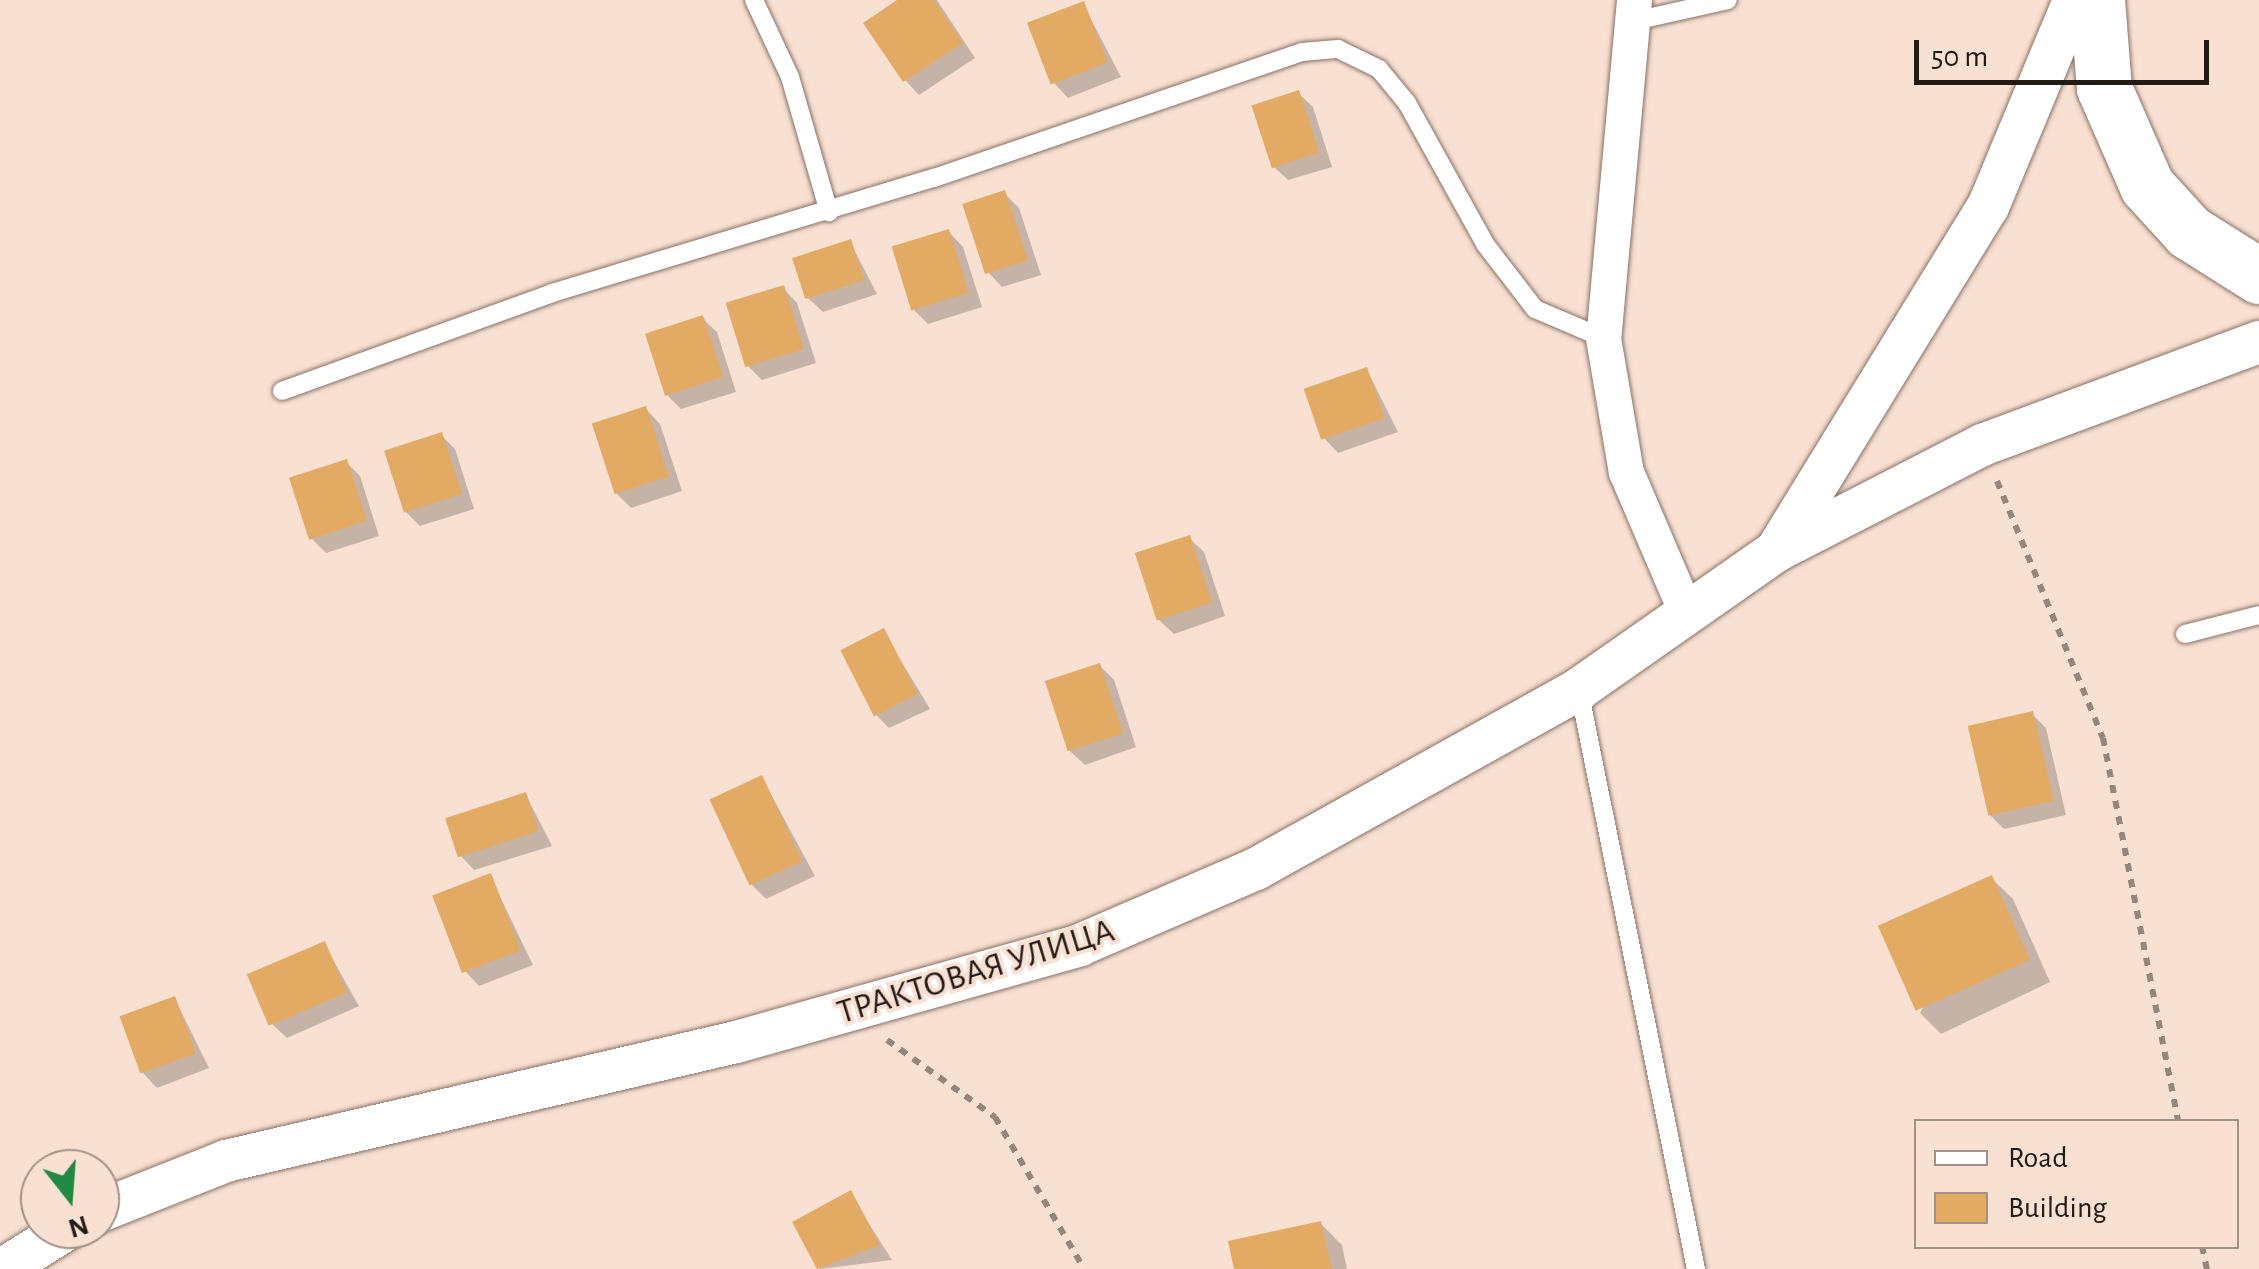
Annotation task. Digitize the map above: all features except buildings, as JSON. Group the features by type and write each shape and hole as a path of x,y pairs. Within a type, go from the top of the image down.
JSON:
{"highway":[{"path":"2096,0 2104,88 2147,186 2189,232 2259,276"}],"street":[{"path":"1776,552 1988,207 2074,0"},
{"path":"1634,11 1603,338 1626,472 1687,614"},
{"name":"ТРАКТОВАЯ УЛИЦА","path":"120,1203 226,1161 850,1013 1080,945 1256,869 1579,689 1776,552 1982,445 2259,342"},
{"path":"3,1269 34,1249"}],"lane":[{"path":"754,0 790,78 829,212"},
{"path":"1634,11 1728,0"},
{"path":"282,392 552,293 829,212 1302,52 1338,49 1379,69 1407,103 1485,244 1535,309 1603,338"},
{"path":"2185,634 2259,615"},
{"path":"1579,689 1696,1269"}],"path":[{"path":"1982,445 2103,738 2177,1119"},
{"path":"850,1013 995,1117 1084,1269"}]}
